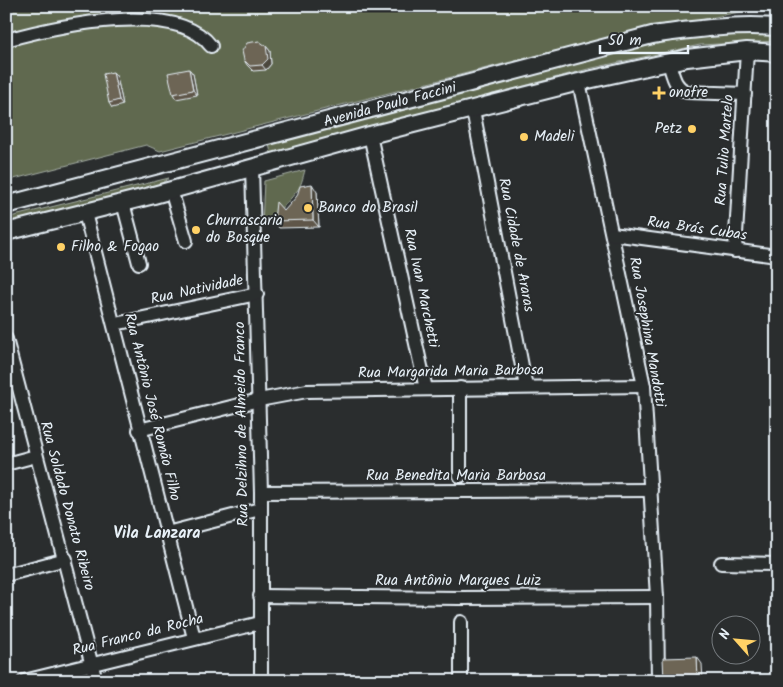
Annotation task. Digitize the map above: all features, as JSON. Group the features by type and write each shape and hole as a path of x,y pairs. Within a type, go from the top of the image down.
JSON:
{"main road":[{"name":"Avenida Paulo Faccini","path":"6,205 652,35 698,28 750,25 777,27"},
{"name":"Avenida Paulo Faccini","path":"6,232 150,196 370,135 579,82 669,63 747,51 777,54"},
{"path":"252,167 256,151 266,137"},
{"path":"150,196 179,183 183,175 181,166 176,160"}],"street":[{"path":"6,40 96,14 148,10 190,22 208,40"},
{"name":"Rua Tulio Martelo","path":"735,251 747,51"},
{"path":"669,63 676,85 680,90 687,92 745,94"},
{"name":"Rua Josephina Mandotti","path":"579,82 644,386 657,597 658,681"},
{"name":"Rua Cidade de Araras","path":"473,110 526,387"},
{"name":"Rua Ivan Marchetti","path":"370,135 426,389"},
{"name":"Rua Delzihno de Almeido Franco","path":"252,167 259,400 261,681"},
{"path":"171,190 186,241"},
{"path":"123,203 139,263"},
{"name":"Rua Antônio José Romão Filho","path":"85,213 115,324 139,430 194,638"},
{"name":"Rua Brás Cubas","path":"612,234 777,256"},
{"name":"Rua Natividade","path":"115,324 257,294"},
{"name":"Rua Soldado Donato Ribeiro","path":"7,345 66,560 96,681"},
{"name":"Rua Margarida Maria Barbosa","path":"139,430 259,400 307,391 644,386"},
{"path":"460,388 460,476"},
{"path":"6,464 36,456"},
{"name":"Rua Benedita Maria Barbosa","path":"260,492 651,490"},
{"path":"168,534 260,509"},
{"path":"6,575 66,560"},
{"path":"721,563 777,564"},
{"name":"Rua Antônio Marques Luiz","path":"260,596 657,597"},
{"path":"460,622 461,681"},
{"name":"Rua Franco da Rocha","path":"24,681 90,663 260,623"}],"green space":[{"path":"6,6 777,6 777,11 748,10 546,53 160,151 146,145 6,181"},
{"path":"777,32 777,41 700,45 588,69 271,153 269,144 584,60 697,36"},
{"path":"305,170 298,190 262,225 264,181"},
{"path":"169,178 149,192 6,228 6,218"}],"building":[{"path":"259,41 266,46 268,59 262,65 250,66 244,60 242,51 247,43"},
{"path":"189,69 193,90 173,94 168,73"},
{"path":"113,72 119,100 109,103 103,74"},
{"path":"312,184 313,220 274,221 276,202 284,211 297,196 300,186"},
{"path":"697,657 698,681 664,681 663,658"}],"place":[{"name":"onofre","path":"659,93"},
{"name":"Petz","path":"692,129"},
{"name":"Madeli","path":"524,137"},
{"name":"Banco do Brasil","path":"308,208"},
{"name":"Churrascaria do Bosque","path":"196,230"},
{"name":"Filho & Fogao","path":"61,247"}],"district":[{"name":"Vila Lanzara","path":"157,533"}]}
